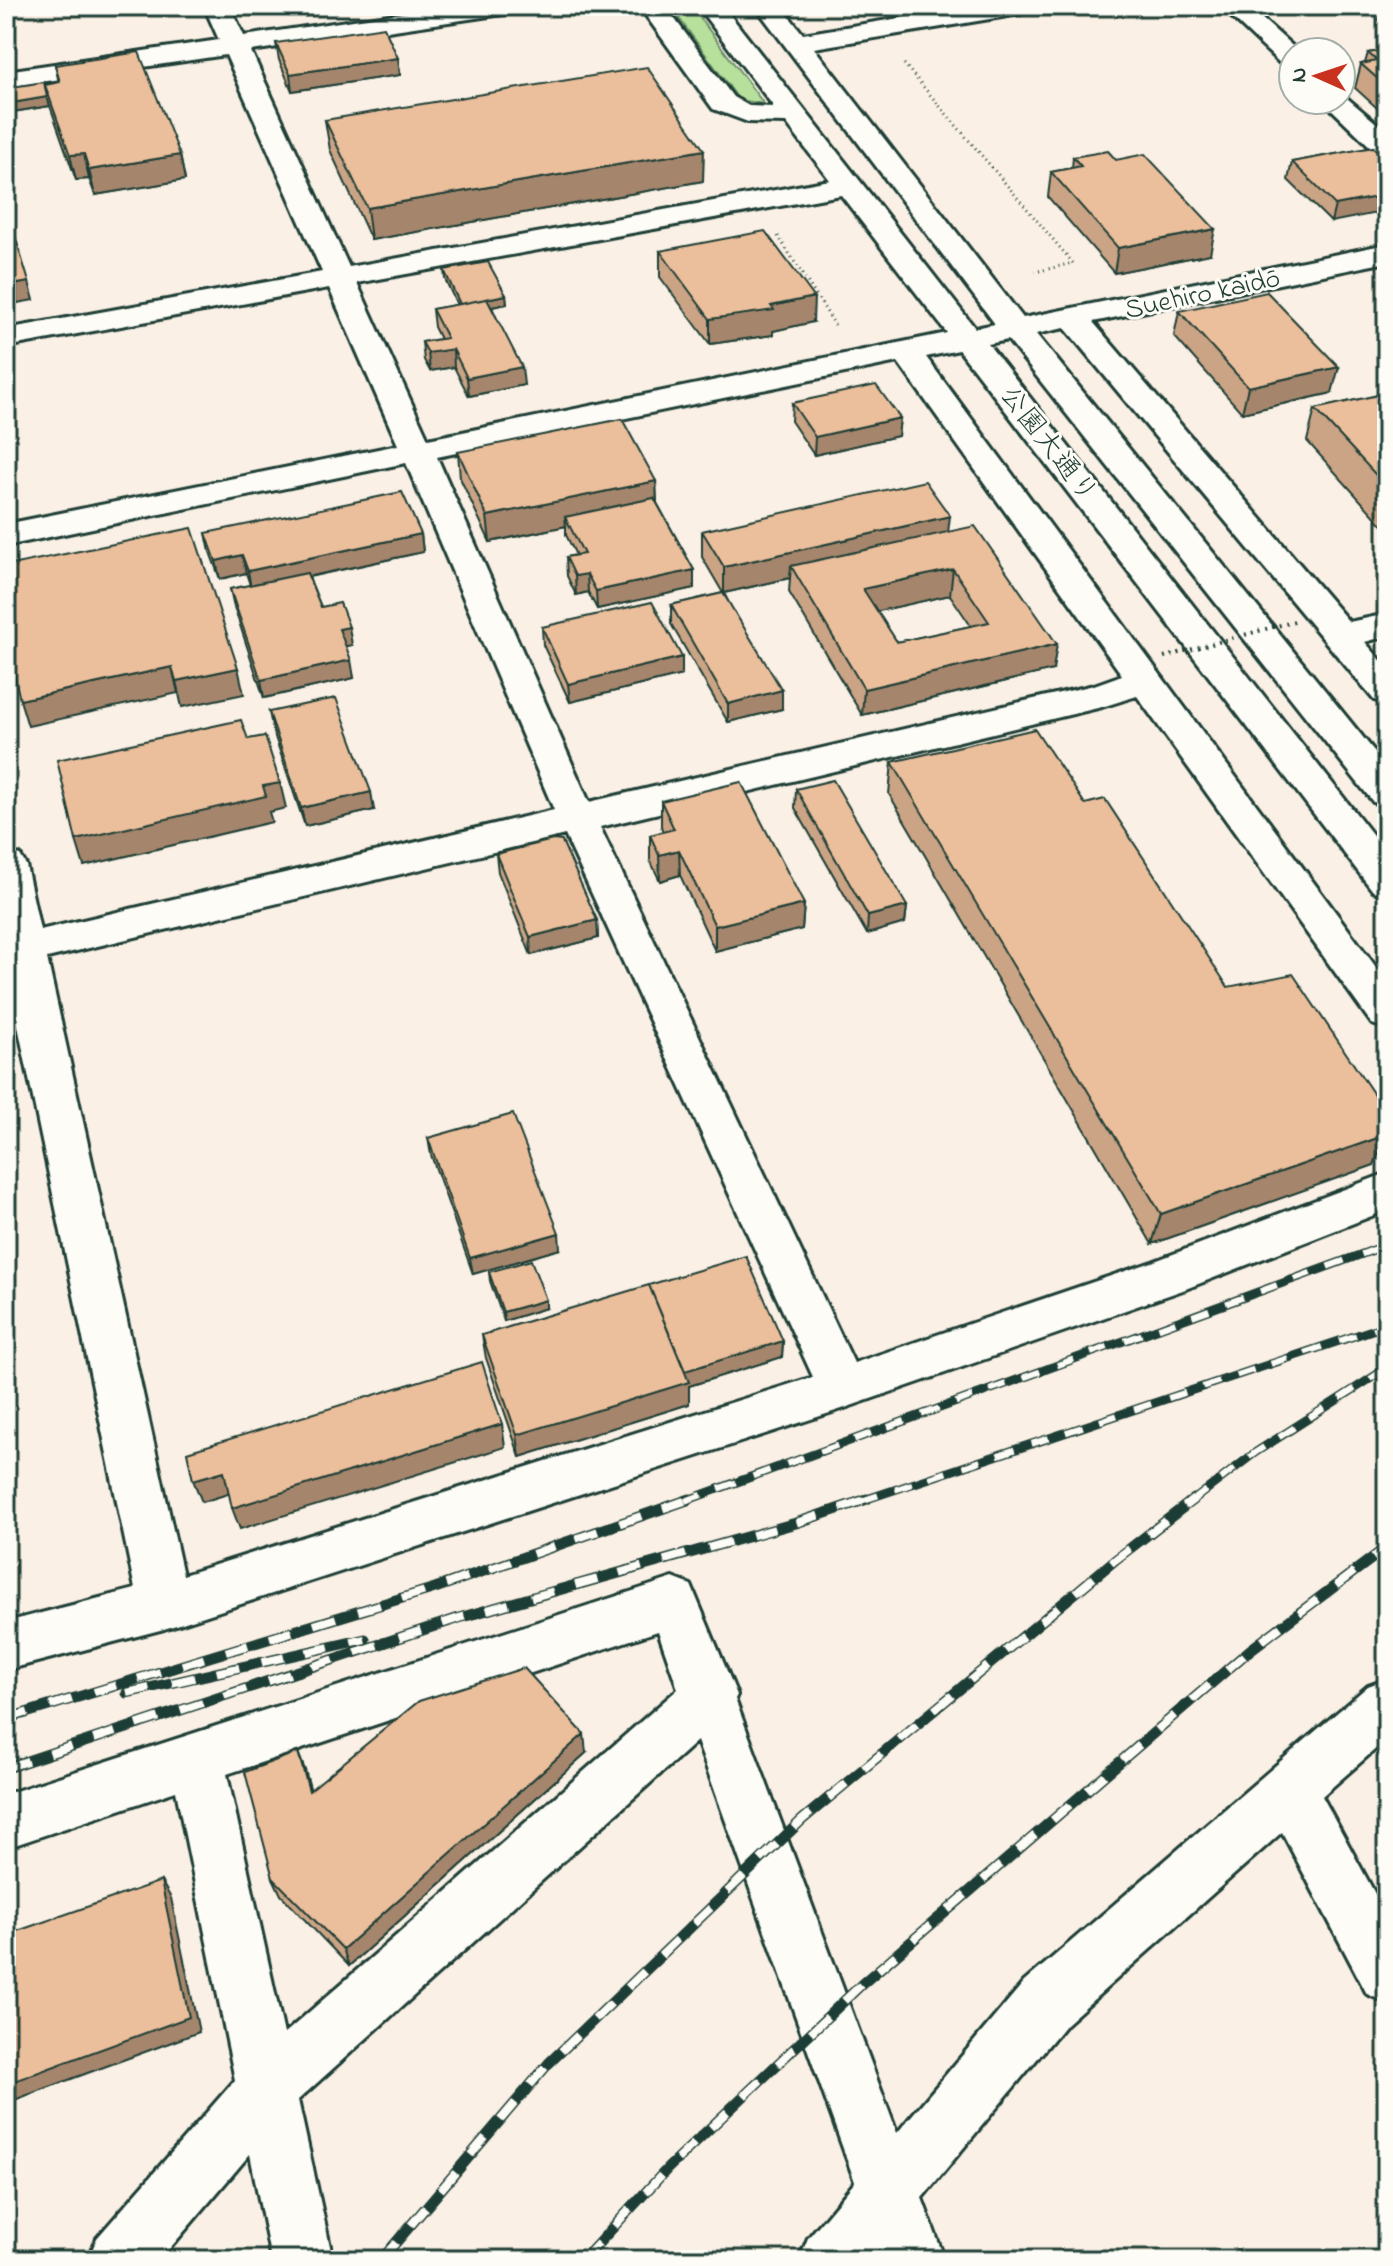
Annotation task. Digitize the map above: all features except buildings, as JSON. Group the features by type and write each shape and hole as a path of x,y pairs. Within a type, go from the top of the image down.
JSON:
{"street":[{"path":"217,6 418,452 576,817 842,1388"},
{"path":"6,79 503,6"},
{"path":"652,6 723,103 731,109 756,115 795,114"},
{"name":"公園大通り","path":"710,6 1387,881"},
{"name":"公園大通り","path":"768,6 1017,331 1387,793"},
{"path":"798,43 1020,6"},
{"path":"1233,6 1277,46"},
{"path":"1353,116 1387,147"},
{"path":"6,338 850,185"},
{"name":"Suehiro kaidō","path":"6,535 1387,253"},
{"path":"1074,319 1387,691"},
{"path":"907,352 1154,669 1387,1013"},
{"path":"1340,636 1387,625"},
{"path":"15,951 1102,695 1154,669"},
{"path":"6,865 15,951 164,1605"},
{"path":"6,1646 164,1605 842,1388 1167,1276 1387,1191"},
{"path":"6,1821 673,1602 710,1695 914,2260"},
{"path":"119,2260 264,2091 710,1695"},
{"path":"830,2260 887,2188 1045,2003 1387,1704"},
{"path":"197,1759 264,2091 302,2260"},
{"path":"1289,1790 1387,1974"}],"path":[{"path":"897,56 1073,263 1035,272"},
{"path":"776,233 842,336"},
{"path":"1154,669 1295,621"}],"green space":[{"path":"670,6 691,6 764,104 739,100"}],"railway":[{"path":"685,1501 1387,1245"},
{"path":"861,1501 1387,1325"},
{"path":"1192,1501 1256,1452 1387,1368"},
{"path":"6,1719 435,1588 690,1499"},
{"path":"6,1768 459,1618 796,1523 867,1499"},
{"path":"381,2260 549,2063 802,1820 1115,1560 1194,1499"},
{"path":"583,2260 668,2168 862,1984 1250,1650 1387,1547"},
{"path":"127,1693 365,1639"}]}
